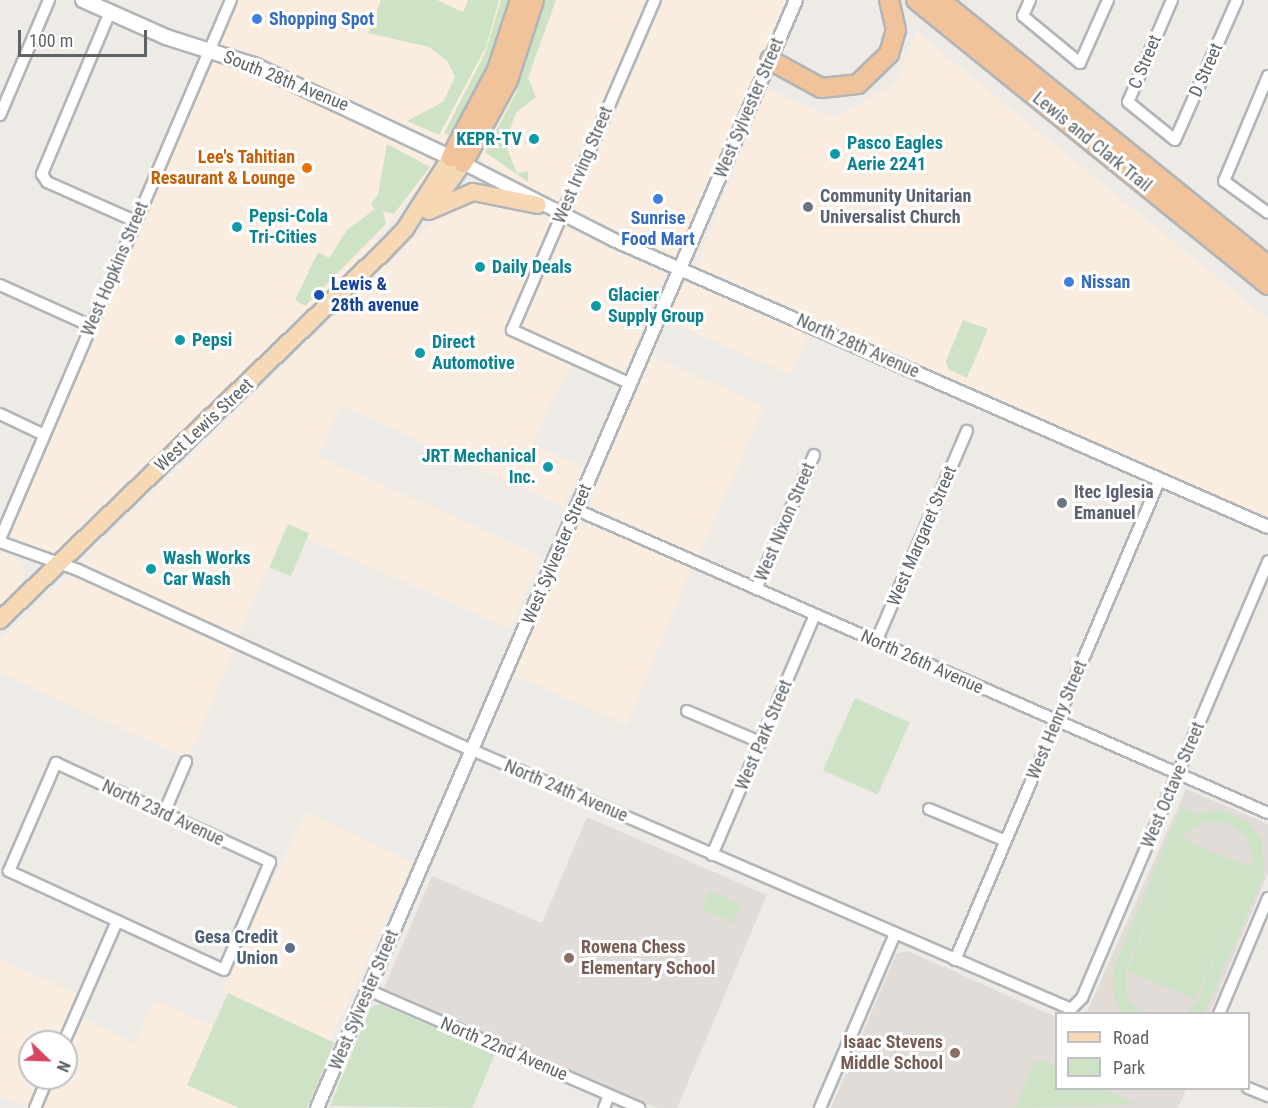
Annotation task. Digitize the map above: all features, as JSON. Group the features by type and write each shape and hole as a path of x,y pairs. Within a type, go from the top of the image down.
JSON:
{"highway":[{"path":"457,160 497,70 520,0"},
{"path":"457,160 508,80 534,0"},
{"path":"770,60 821,88 858,84 889,54 896,30 889,0"},
{"name":"Lewis and Clark Trail","path":"916,0 1268,285"},
{"name":"Lewis and Clark Trail","path":"940,0 1268,266"}],"main road":[{"name":"South 28th Avenue","path":"84,0 208,51 254,65 457,160"},
{"name":"West Lewis Street","path":"0,620 405,229 429,211 457,160"},
{"name":"West Lewis Street","path":"405,229 457,160"},
{"path":"429,211 473,192 538,205"}],"street":[{"path":"0,115 50,0"},
{"name":"West Hopkins Street","path":"0,540 231,0"},
{"name":"West Irving Street","path":"631,384 512,330 654,0"},
{"name":"West Sylvester Street","path":"317,1108 796,0"},
{"path":"1030,0 1023,16 1080,63 1108,0"},
{"name":"C Street","path":"1172,0 1128,102 1175,140"},
{"name":"D Street","path":"1175,140 1237,0"},
{"path":"110,12 42,177 135,221"},
{"path":"1268,76 1224,181 1268,213"},
{"name":"North 28th Avenue","path":"457,160 562,216 1268,527"},
{"path":"0,285 91,326"},
{"path":"0,414 44,435"},
{"name":"West Margaret Street","path":"876,642 968,431"},
{"name":"West Nixon Street","path":"756,589 814,455"},
{"name":"West Henry Street","path":"955,960 1160,479"},
{"name":"North 26th Avenue","path":"577,510 1268,813"},
{"name":"North 24th Avenue","path":"0,540 712,855 955,960 1075,1007"},
{"name":"West Octave Street","path":"1075,1007 1268,561"},
{"name":"West Park Street","path":"712,855 815,615"},
{"path":"687,711 760,742"},
{"path":"164,813 186,762"},
{"name":"North 23rd Avenue","path":"56,764 164,813 270,862 224,970 9,871 56,764"},
{"path":"929,809 1006,841"},
{"path":"1220,1012 1268,898"},
{"path":"69,1030 117,921"},
{"path":"820,1108 895,934"},
{"name":"North 22nd Avenue","path":"368,990 640,1108"},
{"path":"1250,1089 1268,1096"},
{"path":"35,1108 43,1090"},
{"path":"604,1108 609,1095"}],"shaded area":[{"path":"237,0 512,0 446,146 220,45"},
{"path":"541,0 646,0 558,204 486,167 480,152 518,83"},
{"path":"664,0 788,0 675,257 573,211"},
{"path":"917,32 1268,319 1268,518 696,266 766,89 833,117 894,85"},
{"path":"214,59 405,141 436,165 368,250 54,555 9,537"},
{"path":"468,195 504,200 666,274 619,385 572,365 550,404 533,444 583,467 563,507 340,405 319,456 542,556 510,629 285,529 238,636 80,563 442,212"},
{"path":"691,282 808,334 791,375 667,321 682,286"},
{"path":"652,356 764,406 699,556 593,509 590,501"},
{"path":"588,523 691,568 627,725 514,675 578,526"},
{"path":"0,551 16,558 25,572 20,587 0,606"},
{"path":"68,575 234,650 188,759 0,673 0,640"},
{"path":"1186,789 1268,824 1268,873 1210,1012 1087,1012"},
{"path":"305,812 413,862 330,1041 222,991"},
{"name":"Rowena Chess Elementary School","path":"587,817 767,895 677,1108 657,1108 382,992 432,876 542,923"},
{"name":"Isaac Stevens Middle School","path":"908,951 1055,1017 1055,1090 1186,1090 1178,1108 831,1108 896,954"},
{"path":"0,959 78,994 62,1030 18,1030 18,1090 36,1090 28,1108 0,1096"},
{"path":"154,1000 213,1026 188,1085 239,1108 44,1108 52,1090 78,1090 78,1030 83,1018 135,1043"}],"green space":[{"path":"381,0 437,0 463,12 468,0 499,0 486,47 439,135 407,121 443,102 455,77 447,61 429,47 368,33"},
{"path":"501,0 511,0 484,79 452,136 444,133 485,53"},
{"path":"542,0 556,0 528,78 536,97 516,113 505,143 517,173 528,171 528,182 485,152 516,93"},
{"path":"387,144 430,167 394,214 383,211 386,224 305,306 295,300 318,252 329,258 347,230 375,209 371,204 378,194"},
{"path":"963,320 988,329 967,378 948,369 946,361"},
{"path":"288,524 309,533 291,576 270,567"},
{"path":"855,698 910,722 878,795 823,770"},
{"path":"1181,807 1196,813 1223,810 1247,821 1262,841 1264,876 1204,1012 1187,1012 1198,1000 1254,857 1245,836 1227,823 1204,822 1185,834 1126,968 1127,997 1140,1012 1122,1012 1113,996 1113,970"},
{"path":"1183,839 1251,868 1195,1000 1127,971"},
{"path":"709,891 741,904 734,923 702,910"},
{"path":"228,993 335,1043 307,1108 239,1108 187,1085"},
{"path":"380,1004 495,1054 472,1108 330,1106 371,1007"},
{"path":"1042,1060 1055,1066 1055,1090 1106,1090 1138,1104 1015,1108 1034,1063"}],"place":[{"name":"Shopping Spot","path":"257,19"},
{"name":"KEPR-TV","path":"534,139"},
{"name":"Pasco Eagles Aerie 2241","path":"835,154"},
{"name":"Lee's Tahitian Resaurant & Lounge","path":"307,168"},
{"name":"Sunrise Food Mart","path":"658,199"},
{"name":"Community Unitarian Universalist Church","path":"808,207"},
{"name":"Pepsi-Cola Tri-Cities","path":"237,227"},
{"name":"Daily Deals","path":"480,267"},
{"name":"Nissan","path":"1069,282"},
{"name":"Lewis & 28th avenue","path":"319,295"},
{"name":"Glacier Supply Group","path":"596,306"},
{"name":"Pepsi","path":"180,340"},
{"name":"Direct Automotive","path":"420,353"},
{"name":"JRT Mechanical Inc.","path":"548,467"},
{"name":"Itec Iglesia Emanuel","path":"1062,503"},
{"name":"Wash Works Car Wash","path":"151,569"},
{"name":"Gesa Credit Union","path":"290,948"},
{"name":"Rowena Chess Elementary School","path":"569,958"},
{"name":"Isaac Stevens Middle School","path":"955,1053"}]}
